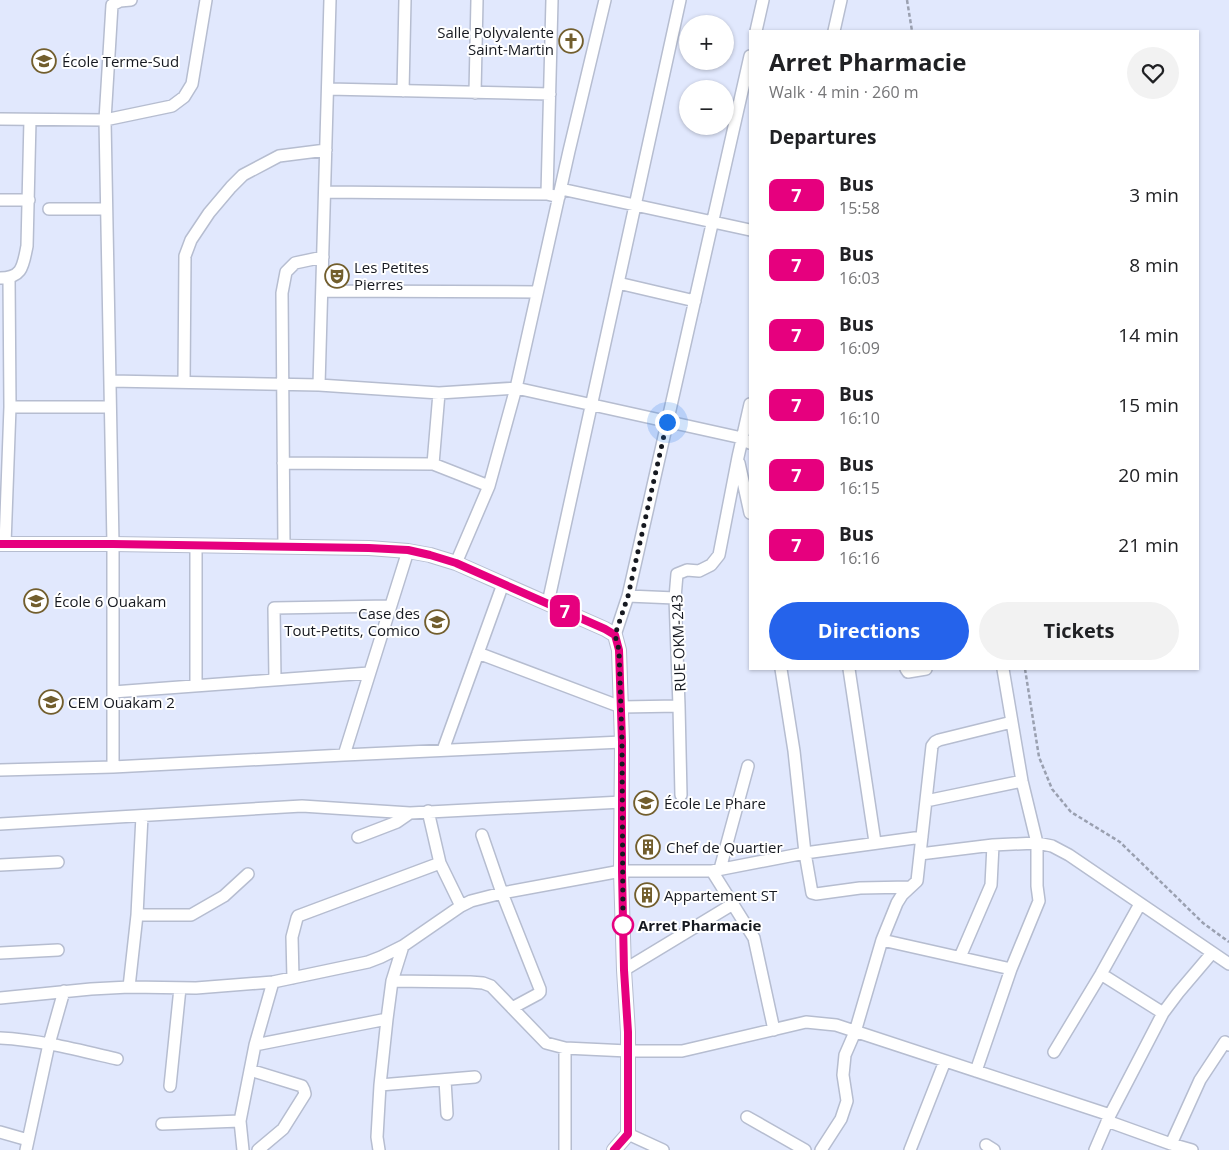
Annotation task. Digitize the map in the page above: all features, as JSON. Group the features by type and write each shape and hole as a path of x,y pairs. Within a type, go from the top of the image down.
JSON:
{"street":[{"path":"113,767 113,544 105,120 112,5 120,1 131,0"},
{"path":"0,119 105,120 172,106 184,97 192,84 206,0"},
{"path":"319,385 330,0"},
{"path":"403,91 405,0"},
{"path":"475,93 478,0"},
{"path":"547,194 552,0"},
{"path":"456,563 489,486 516,388 605,0"},
{"path":"548,603 680,0"},
{"path":"756,30 763,0"},
{"path":"834,30 841,0"},
{"path":"614,1150 628,1134 628,1032 624,970 622,871 622,742 619,650 615,635 628,596 749,60"},
{"path":"328,89 550,94"},
{"path":"30,120 27,246 19,273 5,278 5,360 10,407 4,432 3,544 113,544 408,550 456,563 548,603 615,635"},
{"path":"184,382 186,256 191,240 209,212 243,175 278,156 326,150"},
{"path":"325,192 560,193 635,205 749,230"},
{"path":"0,200 29,200"},
{"path":"49,209 106,209"},
{"path":"284,547 282,293 286,272 296,263 323,257"},
{"path":"618,283 695,301"},
{"path":"322,291 537,292"},
{"path":"110,381 319,385 439,393 516,388 746,441"},
{"path":"433,464 439,393"},
{"path":"10,407 110,407"},
{"name":"RUE OKM-243","path":"681,795 680,706 675,598 677,574 687,570 699,570 711,565 719,554 738,457 746,441 749,415"},
{"path":"738,457 749,508"},
{"path":"283,463 433,464 489,486"},
{"path":"196,546 196,686"},
{"path":"344,755 408,550"},
{"path":"443,750 503,584"},
{"path":"628,596 675,598"},
{"path":"275,680 274,608 390,606"},
{"path":"478,653 620,707 680,706"},
{"path":"781,670 794,751 812,893 860,888 910,888"},
{"path":"849,670 875,842"},
{"path":"907,670 908,672 920,670"},
{"path":"976,1072 1011,968 1039,901 1037,886 1038,844 1022,781 1003,670"},
{"path":"113,692 369,673"},
{"path":"822,1150 841,1119 847,1101 843,1075 845,1055 855,1032 882,940 897,903 902,895 917,881 932,746 934,742 1012,722"},
{"path":"0,770 113,767 622,742"},
{"path":"748,766 716,870 733,904 754,938 774,1030"},
{"path":"926,801 1022,781"},
{"path":"0,824 302,806 410,813 622,802"},
{"path":"428,811 440,862 461,906"},
{"path":"358,837 397,822 410,813"},
{"path":"129,987 137,915 142,816"},
{"path":"482,835 540,992 512,1008"},
{"path":"0,998 64,991 129,987 196,988 273,982 381,958 403,946 461,906 502,893 622,871 716,870 806,853 922,837"},
{"path":"960,957 991,885 993,844"},
{"path":"920,854 993,844 1038,844 1052,846 1069,855 1229,964"},
{"path":"0,865 58,862"},
{"path":"293,978 292,937 298,916 440,862"},
{"path":"137,915 190,915 224,896 248,874"},
{"path":"624,970 733,904"},
{"path":"1054,1052 1140,904"},
{"path":"882,940 1011,968"},
{"path":"379,1150 380,1085 386,1019 392,982 403,946"},
{"path":"0,953 58,950"},
{"path":"1095,1150 1108,1118 1163,1013 1212,953"},
{"path":"1101,974 1163,1013"},
{"path":"243,1150 240,1121 255,1045 273,982"},
{"path":"392,982 482,983 491,986 546,1043 565,1048 682,1051 806,1022 836,1025 1108,1118 1171,1144 1192,1150"},
{"path":"170,1086 180,988"},
{"path":"0,1132 27,1145 49,1044 64,991"},
{"path":"255,1045 386,1019"},
{"path":"0,1038 49,1044 117,1059"},
{"path":"1171,1144 1200,1080 1225,1042 1229,1045"},
{"path":"565,1048 565,1150"},
{"path":"910,1150 945,1061"},
{"path":"250,1070 302,1086 305,1094 283,1129 258,1150"},
{"path":"380,1085 475,1077"},
{"path":"445,1080 447,1114"},
{"path":"748,1117 805,1150"},
{"path":"162,1124 240,1121"},
{"path":"628,1134 663,1150"}],"path":[{"path":"907,0 912,30"},
{"path":"1025,670 1038,757 1052,788 1071,812 1120,842 1203,923 1229,942"}],"bus line":[{"name":"7","path":"0,544 408,550 456,563 615,635 619,650 622,891 628,1032 628,1134 614,1150"}],"place":[{"name":"Salle Polyvalente Saint-Martin","path":"571,41"},
{"name":"École Terme-Sud","path":"44,61"},
{"name":"Les Petites Pierres","path":"337,276"},
{"name":"École 6 Ouakam","path":"36,601"},
{"name":"Case des Tout-Petits, Comico","path":"437,622"},
{"name":"CEM Ouakam 2","path":"51,702"},
{"name":"École Le Phare","path":"646,803"},
{"name":"Chef de Quartier","path":"648,847"},
{"name":"Appartement ST","path":"647,895"},
{"name":"Arret Pharmacie","path":"623,925"}],"route":[{"path":"623,925 623,930 622,742 619,650 615,635 628,596 667,422"}]}
